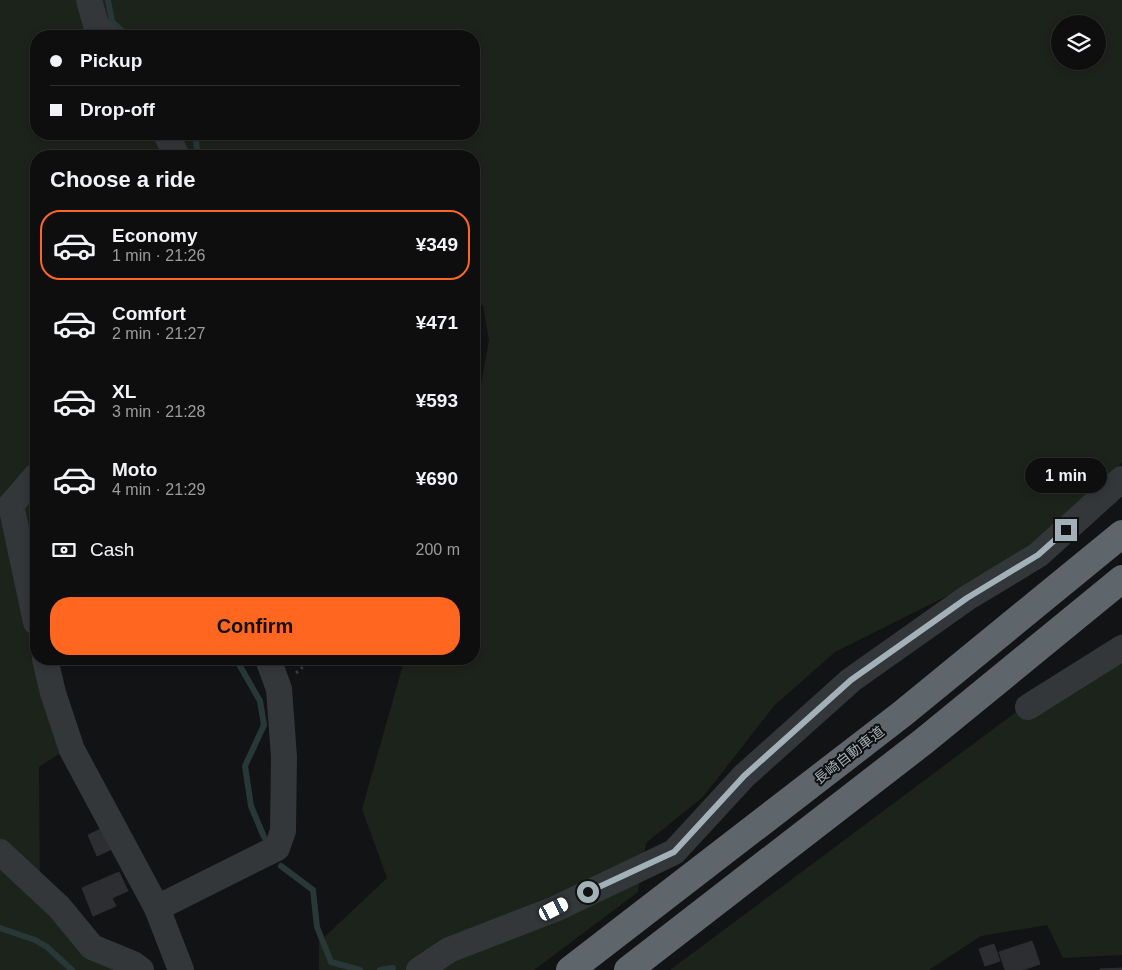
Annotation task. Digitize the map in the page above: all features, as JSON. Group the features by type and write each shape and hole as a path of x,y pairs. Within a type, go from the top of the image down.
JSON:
{"highway":[{"name":"長崎自動車道","path":"570,970 902,714 1122,534"},
{"path":"628,970 924,741 1122,578"}],"street":[{"path":"89,0 96,25 101,30"},
{"path":"419,970 449,950 554,909 622,874 674,852 744,776 851,680 967,598 1038,555 1122,479"},
{"path":"30,481 5,502 30,599"},
{"path":"1028,706 1122,648"},
{"path":"46,665 53,694 72,750 157,908 181,970"},
{"path":"157,908 277,848 283,831 284,757 279,689 270,665"},
{"path":"0,852 59,907 92,947 133,964 141,970"}],"shaded area":[{"path":"0,0 1122,0 1122,463 1036,542 949,595 835,652 774,706 703,797 646,843 638,892 534,970 319,970 319,942 387,878 362,809 402,665 480,665 480,388 489,341 483,305 480,305 480,150 30,150 30,665 39,665 76,743 39,767 40,905 82,952 113,970 0,970"},
{"path":"1122,633 1122,955 1063,958 1047,925 981,936 929,970 670,970"}],"building":[{"path":"103,828 112,849 97,856 88,835"},
{"path":"119,872 128,891 112,898 116,906 93,916 82,888"},
{"path":"1032,941 1040,964 1023,970 1005,970 999,952"},
{"path":"994,944 1000,961 985,966 979,949"},
{"path":"1122,968 1122,970 1100,970 1100,969"}],"waterway":[{"path":"108,0 112,22 121,30"},
{"path":"196,140 197,150"},
{"path":"239,665 260,701 264,725 245,766 251,806 264,837"},
{"path":"281,866 313,890 317,927 331,962 360,970"},
{"path":"0,928 35,940 47,947 72,970"},
{"path":"380,970 393,968"}],"route":[{"path":"588,892 622,874 674,852 744,776 851,680 967,598 1038,555 1066,530"}]}
